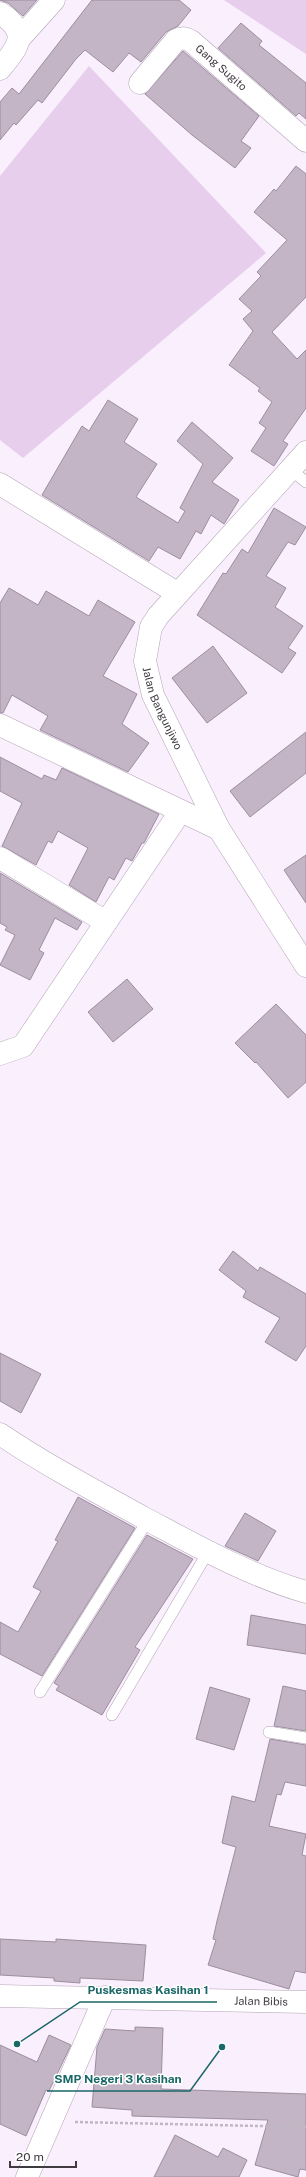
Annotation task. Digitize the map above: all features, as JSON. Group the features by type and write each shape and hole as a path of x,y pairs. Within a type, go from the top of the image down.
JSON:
{"street":[{"path":"0,69 15,50 19,40 54,0"},
{"path":"0,13 15,25 19,40"},
{"name":"Gang Sugito","path":"140,82 176,40 180,37 186,38 306,141"},
{"name":"Jalan Bangunjiwo","path":"306,452 298,476 177,593 151,626 145,661 153,696 219,829 306,966"},
{"path":"0,484 177,593"},
{"path":"0,725 180,812 219,829"},
{"path":"0,1054 23,1046 180,812"},
{"path":"0,858 106,922"},
{"path":"0,1434 56,1470 208,1552 238,1567 306,1592"},
{"name":"Jalan Bibis","path":"0,1996 306,2002"},
{"path":"27,2177 105,1997"}],"lane":[{"path":"40,1692 148,1520"},
{"path":"112,1714 208,1552"},
{"path":"269,1732 306,1738"}],"path":[{"path":"51,2122 306,2127"}],"shaded area":[{"path":"224,0 306,0 306,54"},
{"path":"89,66 266,253 23,458 0,440 0,176"}],"building":[{"path":"0,0 37,0 23,16 8,3"},
{"path":"92,0 179,0 191,10 178,26 166,32 141,62 129,53 113,72 85,50 76,59 42,103 38,100 16,125 14,123 0,140 0,102 12,88 19,94"},
{"path":"241,23 262,41 259,45 306,83 306,119 299,113 296,116 218,48"},
{"path":"183,51 259,116 241,141 251,148 235,168 192,135 145,94"},
{"path":"296,166 306,174 306,297 272,332 297,359 306,350 306,408 283,441 288,444 274,466 251,451 266,428 259,423 272,402 258,391 260,388 229,365 253,331 243,319 252,311 239,299 261,276 257,272 287,240 254,212 274,189 276,191"},
{"path":"108,400 138,419 124,442 157,464 136,497 178,523 185,511 180,508 203,464 177,441 192,422 233,458 212,482 239,500 224,524 211,515 201,534 196,531 180,559 158,547 149,561 42,495 82,426 89,431"},
{"path":"274,508 306,527 295,545 288,542 266,576 286,588 275,607 303,626 288,648 296,653 282,673 197,615 223,573 226,574 242,549 248,553"},
{"path":"9,588 38,605 46,591 89,616 98,600 135,622 103,676 137,694 122,724 149,743 128,772 40,730 48,716 12,695 3,713 0,713 0,603"},
{"path":"213,646 247,693 207,723 172,678"},
{"path":"306,732 306,773 250,817 230,791"},
{"path":"0,757 42,779 44,775 56,780 62,768 159,814 144,843 142,843 132,861 126,858 114,880 109,877 96,902 69,885 88,848 58,831 52,843 48,841 36,865 2,846 22,803 0,791"},
{"path":"306,855 306,903 284,870"},
{"path":"0,873 82,922 77,930 55,918 39,950 44,953 30,980 0,965 15,935 5,930 7,927 0,923"},
{"path":"127,979 153,1009 113,1042 88,1012"},
{"path":"276,1004 306,1035 306,1082 288,1098 256,1062 255,1063 235,1043"},
{"path":"233,1251 258,1271 260,1267 306,1294 306,1346 296,1361 265,1342 280,1318 243,1297 246,1291 219,1270"},
{"path":"0,1353 41,1374 21,1413 0,1401"},
{"path":"78,1497 135,1528 42,1676 0,1654 0,1622 18,1632 41,1591 33,1587 58,1541 55,1540"},
{"path":"245,1513 276,1531 258,1561 225,1546"},
{"path":"147,1535 193,1559 135,1647 140,1650 102,1715 56,1690 59,1686 54,1683"},
{"path":"251,1615 306,1625 306,1654 247,1645"},
{"path":"283,1686 306,1691 306,1731 274,1726"},
{"path":"210,1687 250,1699 234,1750 196,1739"},
{"path":"270,1739 306,1745 306,1786 285,1782 281,1795 277,1794 269,1826 306,1834 302,1855 306,1856 306,1973 295,1971 289,1989 208,1965 216,1940 213,1939 236,1847 222,1843 232,1796 255,1802"},
{"path":"0,1939 56,1942 56,1939 146,1945 143,1981 80,1978 80,1983 54,1981 54,1978 0,1975"},
{"path":"135,2027 163,2028 161,2089 306,2094 306,2170 300,2169 298,2177 255,2165 268,2120 132,2116 132,2110 92,2107 97,2047 105,2029 135,2031"},
{"path":"49,2035 71,2045 49,2091 46,2090 26,2136 0,2124 0,2045 37,2062"},
{"path":"175,2135 218,2157 223,2148 247,2160 239,2177 154,2177"}],"place":[{"name":"Puskesmas Kasihan 1","path":"17,2044"},
{"name":"SMP Negeri 3 Kasihan","path":"222,2047"}]}
